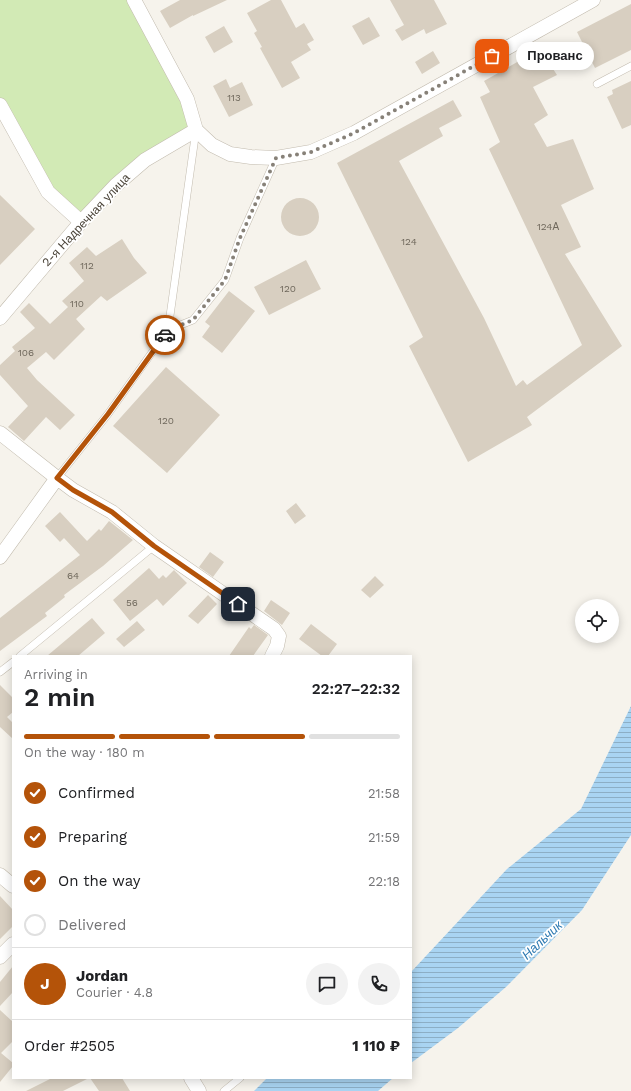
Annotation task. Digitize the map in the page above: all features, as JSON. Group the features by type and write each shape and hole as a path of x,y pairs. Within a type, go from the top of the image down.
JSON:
{"street":[{"path":"134,0 187,99 196,130 212,144 230,154 276,158 311,152 354,133 593,0"},
{"path":"0,105 48,192 81,222"},
{"name":"2-я Надречная улица","path":"0,318 81,222 129,172 145,160 196,130"},
{"path":"0,433 73,490 112,512 154,546 274,629 279,636 277,646 272,655"},
{"path":"0,557 57,478"},
{"path":"0,875 12,885"},
{"path":"0,957 12,945"},
{"path":"192,1079 200,1091"}],"lane":[{"path":"597,84 631,66"},
{"path":"57,478 108,414 168,330 196,130"},
{"path":"168,330 193,320 225,280 240,238 276,158"},
{"path":"21,655 154,546"},
{"path":"0,672 12,663"},
{"path":"224,1091 239,1079"}],"green space":[{"path":"0,0 134,0 196,130 165,150 81,222 57,201 0,105"}],"water":[{"name":"Нальчик","path":"631,706 631,835 582,910 506,987 458,1028 412,1062 412,971 507,869 581,809"},
{"path":"266,1079 392,1079 378,1091 254,1091"}],"building":[{"path":"180,0 227,0 193,15 170,28 160,11"},
{"path":"271,0 281,0 296,28 304,23 314,40 307,44 311,50 291,62 300,78 282,88 260,48 262,47 254,33 257,31 247,13"},
{"path":"390,0 434,0 447,24 426,34 424,29 402,41 395,30 404,25"},
{"path":"631,4 631,50 595,68 577,32"},
{"path":"369,17 380,36 363,45 352,26"},
{"path":"224,26 233,42 214,53 205,37"},
{"path":"540,49 557,75 533,87 548,115 534,124 547,147 573,139 594,189 561,205 581,247 565,254 622,346 527,417 532,425 468,462 409,346 423,337 337,163 453,100 462,116 439,128 443,136 399,161 484,318 516,386 523,380 527,385 582,345 489,149 500,142 480,97 490,92 484,81"},
{"path":"433,51 440,63 422,74 415,62"},
{"path":"226,79 230,88 242,82 253,105 229,117 213,86"},
{"path":"631,81 631,125 622,129 607,97 613,94 612,90"},
{"path":"0,195 35,229 0,265"},
{"path":"300,198 313,204 319,217 313,230 300,236 287,230 281,217 287,204"},
{"path":"122,239 134,258 147,273 107,301 101,296 76,319 85,329 54,360 46,352 27,368 37,380 75,415 60,430 46,417 24,441 8,427 28,406 0,375 0,365 15,351 12,347 35,328 20,312 29,303 50,324 68,307 62,301 84,281 69,263 87,247 96,256"},
{"path":"306,260 321,289 269,315 254,287"},
{"path":"229,291 255,311 222,353 202,337 210,326 205,322"},
{"path":"166,367 220,415 167,473 113,426"},
{"path":"296,503 306,516 295,524 286,511"},
{"path":"60,512 87,541 99,529 101,531 109,521 133,540 103,566 64,595 65,597 45,613 47,616 0,651 0,618 80,555 64,538 60,542 45,526"},
{"path":"210,552 224,562 213,577 199,567"},
{"path":"149,568 159,579 163,575 166,578 174,570 187,583 163,606 157,599 130,621 113,600"},
{"path":"375,576 384,585 370,598 361,590"},
{"path":"208,595 217,604 198,624 188,616"},
{"path":"271,600 290,613 282,625 264,611"},
{"path":"92,618 105,633 79,655 48,655"},
{"path":"137,621 145,630 124,647 116,639"},
{"path":"311,624 337,644 329,655 321,655 299,639"},
{"path":"254,625 268,635 254,655 230,655 249,627 251,629"},
{"path":"0,685 12,697 12,713 7,717 12,722 12,738 0,727"},
{"path":"0,896 12,909 12,927 0,939"},
{"path":"12,967 12,993 0,1006 0,982"},
{"path":"0,1010 12,1021 12,1042 1,1053 12,1062 12,1067 0,1082"},
{"path":"50,1079 87,1079 63,1091 26,1091"},
{"path":"91,1079 123,1079 130,1091 99,1091"}],"way so far":[{"path":"165,335 168,330 193,320 225,280 240,238 276,158 311,152 332,144 492,56"}],"place":[{"name":"Прованс","path":"492,56"}],"route":[{"path":"165,335 108,414 57,478 73,490 112,512 154,546 238,604"}]}
